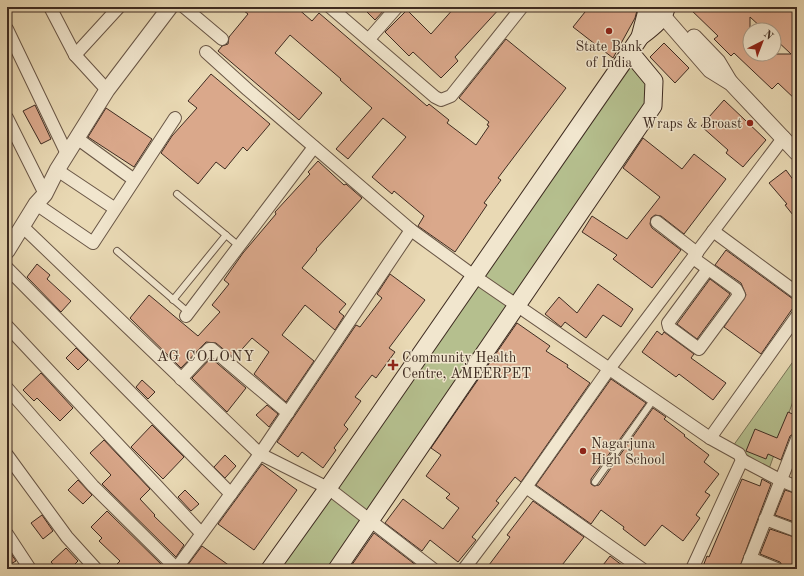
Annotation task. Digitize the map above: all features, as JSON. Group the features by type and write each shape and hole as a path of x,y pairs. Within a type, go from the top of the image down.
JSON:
{"main road":[{"path":"270,569 328,488 630,52 640,37 648,7"},
{"path":"640,37 651,29 664,9"},
{"path":"337,569 516,304 653,106 654,81 630,52"}],"street":[{"path":"50,7 75,55 107,90"},
{"path":"75,55 119,7"},
{"path":"8,243 23,227 107,90 170,7"},
{"path":"184,7 222,39"},
{"path":"369,39 397,7"},
{"path":"332,8 435,97 441,100 451,96 520,7"},
{"path":"664,9 718,62 731,83 784,137 797,153"},
{"path":"7,29 67,154"},
{"path":"206,52 411,230 474,276 710,438 739,454 742,460 780,480 797,487"},
{"path":"7,118 41,199 92,243 175,118"},
{"path":"464,569 526,486 609,369 784,137"},
{"path":"78,139 134,179"},
{"path":"187,315 314,147"},
{"path":"57,170 114,208"},
{"path":"657,222 695,255 708,269 736,289 739,295 700,349 668,326 674,315 708,269"},
{"path":"23,227 260,454 328,488 433,569"},
{"path":"7,388 93,486 176,569 260,454 411,230"},
{"path":"713,231 797,293"},
{"path":"7,268 231,494"},
{"path":"658,304 674,315"},
{"path":"710,438 797,316"},
{"path":"7,326 201,533"},
{"path":"182,379 209,349 212,348 288,413"},
{"path":"777,569 748,564 797,439"},
{"path":"7,455 67,537 96,569"},
{"path":"692,569 742,460"},
{"path":"526,486 642,569"},
{"path":"765,519 797,531"},
{"path":"7,534 30,569"}],"lane":[{"path":"177,194 239,246"},
{"path":"173,300 226,235"},
{"path":"117,251 173,300 187,315"},
{"path":"595,482 654,399"}],"green space":[{"path":"630,52 654,81 653,106 337,569 270,569"},
{"path":"797,356 797,390 769,469 733,446"}],"building":[{"path":"239,7 296,7 312,21 319,13 427,106 429,104 449,120 447,123 476,145 489,126 487,125 489,122 459,98 506,39 566,88 498,178 501,180 484,203 487,205 455,252 418,226 424,216 394,191 392,194 372,177 406,137 383,118 348,159 336,149 372,108 290,35 275,53 322,93 299,120 218,51 222,46 228,44 229,37 248,14"},
{"path":"362,7 386,7 386,8 375,20"},
{"path":"455,7 501,7 455,57 458,61 441,78 413,52 409,56 385,32 407,10 431,34"},
{"path":"589,7 638,7 635,18 613,58 573,27"},
{"path":"688,7 797,7 797,101 778,83 772,89 744,62 782,62 782,54 791,54 782,46 782,22 755,22 750,17 750,22 742,22 742,61 734,53 731,56 714,39 718,36"},
{"path":"664,43 689,68 675,83 650,57"},
{"path":"211,74 270,124 247,151 243,147 225,169 216,162 198,184 161,153 172,136 197,108 188,101"},
{"path":"724,100 766,140 743,167 726,153 728,150 701,126"},
{"path":"35,105 51,139 41,144 23,111"},
{"path":"106,108 152,139 134,167 88,137"},
{"path":"643,138 682,169 694,154 726,179 684,234 661,216 655,215 651,218 650,224 652,228 681,250 652,288 613,259 617,255 582,232 592,216 627,239 660,197 623,168"},
{"path":"318,161 344,185 346,184 362,198 316,249 317,250 302,268 346,304 339,312 344,316 335,330 305,305 282,335 314,361 286,402 254,374 269,352 252,338 234,358 216,343 206,342 181,368 130,318 149,295 198,336 220,312 212,305 229,284 224,280 243,253 276,214 275,212 310,174 308,172"},
{"path":"786,170 797,185 797,220 785,205 787,204 769,183"},
{"path":"726,250 797,302 761,354 724,327 746,295 741,283 715,265"},
{"path":"37,264 50,275 47,279 71,301 61,312 27,277"},
{"path":"390,274 425,300 389,348 395,352 376,378 372,375 355,397 361,401 344,425 348,429 334,448 336,450 323,468 302,452 298,457 277,442 356,325 360,327 382,298 377,294"},
{"path":"710,279 730,294 697,339 677,324"},
{"path":"598,284 633,309 621,327 603,315 586,338 565,322 561,327 545,314 559,297 577,313"},
{"path":"517,323 550,346 546,351 568,365 567,367 590,383 521,482 515,477 496,501 499,503 472,537 476,540 458,562 430,540 422,551 385,523 403,499 443,529 459,508 446,498 450,494 426,476 441,455 431,448"},
{"path":"657,331 662,335 664,332 694,354 691,358 726,383 713,400 679,374 676,377 642,352"},
{"path":"76,348 88,360 78,370 66,358"},
{"path":"211,358 246,388 227,412 192,378"},
{"path":"41,373 73,408 60,421 37,398 34,401 23,390"},
{"path":"611,379 646,403 591,479 591,484 594,486 599,485 653,408 666,417 664,419 685,435 684,436 709,455 704,462 719,474 705,492 710,495 696,515 700,518 683,541 662,525 645,546 623,529 624,527 601,510 591,524 536,485"},
{"path":"142,380 155,392 148,399 136,387"},
{"path":"267,405 278,414 269,427 256,415"},
{"path":"788,412 797,416 797,432 790,436 781,460 768,454 766,459 746,451 755,429 777,438"},
{"path":"152,425 184,457 163,479 131,447"},
{"path":"104,440 150,489 140,499 155,515 154,516 184,545 176,557 102,484 111,475 90,453"},
{"path":"225,455 236,466 225,478 214,467"},
{"path":"262,464 297,490 254,550 218,524"},
{"path":"742,479 760,486 762,479 771,484 739,569 702,569 707,556 709,557"},
{"path":"78,480 92,495 83,504 68,490"},
{"path":"185,490 199,504 191,511 178,497"},
{"path":"785,490 797,494 797,523 775,515"},
{"path":"533,501 584,537 559,569 486,569 510,537 507,535"},
{"path":"107,511 166,569 112,569 120,561 99,541 102,538 91,527"},
{"path":"42,515 53,531 43,539 31,523"},
{"path":"770,529 797,538 797,569 784,569 780,562 760,554"},
{"path":"374,533 421,569 349,569"},
{"path":"202,546 234,569 191,569 187,566"},
{"path":"7,548 16,561 7,566"},
{"path":"66,548 78,561 70,569 57,569 51,562"},
{"path":"610,556 627,569 600,569"}],"place":[{"name":"State Bank of India","path":"609,31"},
{"name":"Wraps & Broast","path":"750,123"},
{"name":"Community Health Centre, AMEERPET","path":"393,365"},
{"name":"Nagarjuna High School","path":"583,451"}],"district":[{"name":"AG COLONY","path":"206,356"}]}
